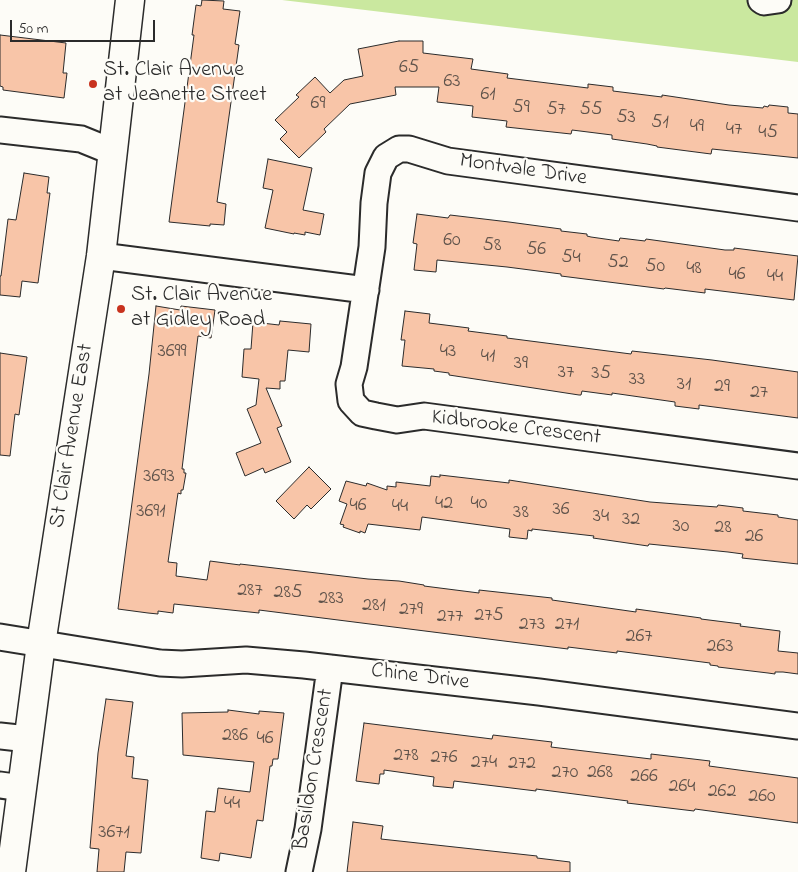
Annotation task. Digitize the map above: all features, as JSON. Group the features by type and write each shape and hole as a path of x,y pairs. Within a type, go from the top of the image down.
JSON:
{"main road":[{"name":"St Clair Avenue East","path":"11,872 11,786 28,739 101,256 130,0"}],"street":[{"path":"761,0 764,2 778,0"},
{"path":"0,130 82,139 113,152"},
{"name":"Montvale Drive","path":"366,290 372,247 374,203 378,173 386,157 399,149 409,149 448,161 798,208"},
{"path":"101,256 366,290"},
{"name":"Kidbrooke Crescent","path":"366,290 354,367 349,384 351,401 362,412 397,420 424,416 798,466"},
{"name":"Chine Drive","path":"0,637 160,663 182,664 246,660 330,668 539,692 798,726"},
{"name":"Basildon Crescent","path":"299,872 308,829 330,668"},
{"path":"0,736 28,739"}],"green space":[{"path":"282,0 798,0 798,62"}],"building":[{"path":"202,0 224,1 223,9 240,11 235,44 239,45 217,202 226,204 224,225 210,224 210,226 169,222 194,35 192,35 196,5 201,6"},
{"path":"0,35 66,43 63,73 67,73 64,98 3,90 3,87 0,86"},
{"path":"399,41 423,41 423,53 473,59 471,69 508,74 507,78 588,88 588,84 613,87 613,91 662,97 662,95 729,105 763,108 769,105 788,107 788,113 798,114 798,158 712,149 711,154 612,139 612,135 572,130 571,134 506,127 507,121 472,117 473,106 437,102 439,87 395,87 396,95 350,104 324,129 326,132 299,158 280,139 287,132 275,120 299,97 296,95 315,77 330,93 344,80 363,76 358,49"},
{"path":"268,159 312,168 303,210 324,214 320,235 305,232 305,235 294,234 265,228 273,190 263,188"},
{"path":"24,173 49,177 47,193 50,193 38,283 22,281 20,297 0,295 0,276 8,219 16,220"},
{"path":"417,214 448,218 450,215 509,222 561,229 561,231 619,241 620,238 645,241 646,239 725,250 734,250 734,248 798,256 794,300 705,289 705,293 664,289 507,267 437,260 436,272 414,270 417,244 413,243"},
{"path":"156,306 180,310 181,306 215,310 211,338 198,336 182,469 186,473 183,490 181,490 181,494 178,493 168,562 177,563 176,576 207,580 210,561 399,581 479,593 479,590 552,598 552,600 636,612 636,609 741,624 740,626 780,631 778,651 798,653 798,674 775,672 775,674 718,667 710,665 710,663 617,651 617,653 568,647 568,649 259,610 259,613 174,604 173,613 158,611 158,614 118,609 149,374"},
{"path":"405,311 430,314 429,323 469,328 468,331 507,336 507,338 631,354 632,351 712,360 798,372 798,418 699,405 699,409 675,406 675,402 612,393 612,395 582,391 581,395 579,395 449,375 449,373 434,371 434,369 402,366 405,340 401,340"},
{"path":"280,321 311,324 309,352 288,350 285,381 280,381 280,389 266,388 282,426 277,428 291,462 265,473 263,468 245,476 236,453 261,443 247,409 256,405 259,379 242,377 244,349 251,349 253,322 279,325"},
{"path":"0,353 27,357 19,415 15,414 10,456 0,455"},
{"path":"309,467 331,489 311,509 307,505 294,519 276,501"},
{"path":"440,475 509,483 509,480 650,502 717,507 718,505 743,508 743,511 778,515 778,517 798,520 798,564 742,558 743,554 728,552 649,544 648,546 593,538 594,536 532,529 532,531 528,530 527,539 509,537 510,529 422,517 420,530 368,524 365,533 360,531 360,533 343,527 344,525 340,524 347,504 339,501 346,481 366,486 367,483 387,490 387,486 396,487 396,482 430,486 431,476 440,477"},
{"path":"106,699 133,702 126,756 134,757 132,778 148,780 141,853 126,852 124,872 97,872 99,849 90,848 98,753"},
{"path":"228,710 259,714 259,711 284,713 278,759 273,759 272,766 270,766 263,821 257,820 251,858 220,853 219,861 201,858 206,811 215,812 218,788 250,792 254,762 183,755 182,713 228,712"},
{"path":"364,723 492,739 493,735 552,742 551,747 651,759 651,754 710,761 709,766 798,778 798,823 695,809 694,811 627,803 628,801 536,789 536,791 454,781 453,788 433,786 434,777 384,770 384,774 380,774 379,784 356,781"},
{"path":"353,822 383,826 381,839 537,856 537,858 570,862 570,872 347,872"}],"place":[{"name":"St. Clair Avenue at Jeanette Street","path":"93,84"},
{"name":"St. Clair Avenue at Gidley Road","path":"121,309"}]}
